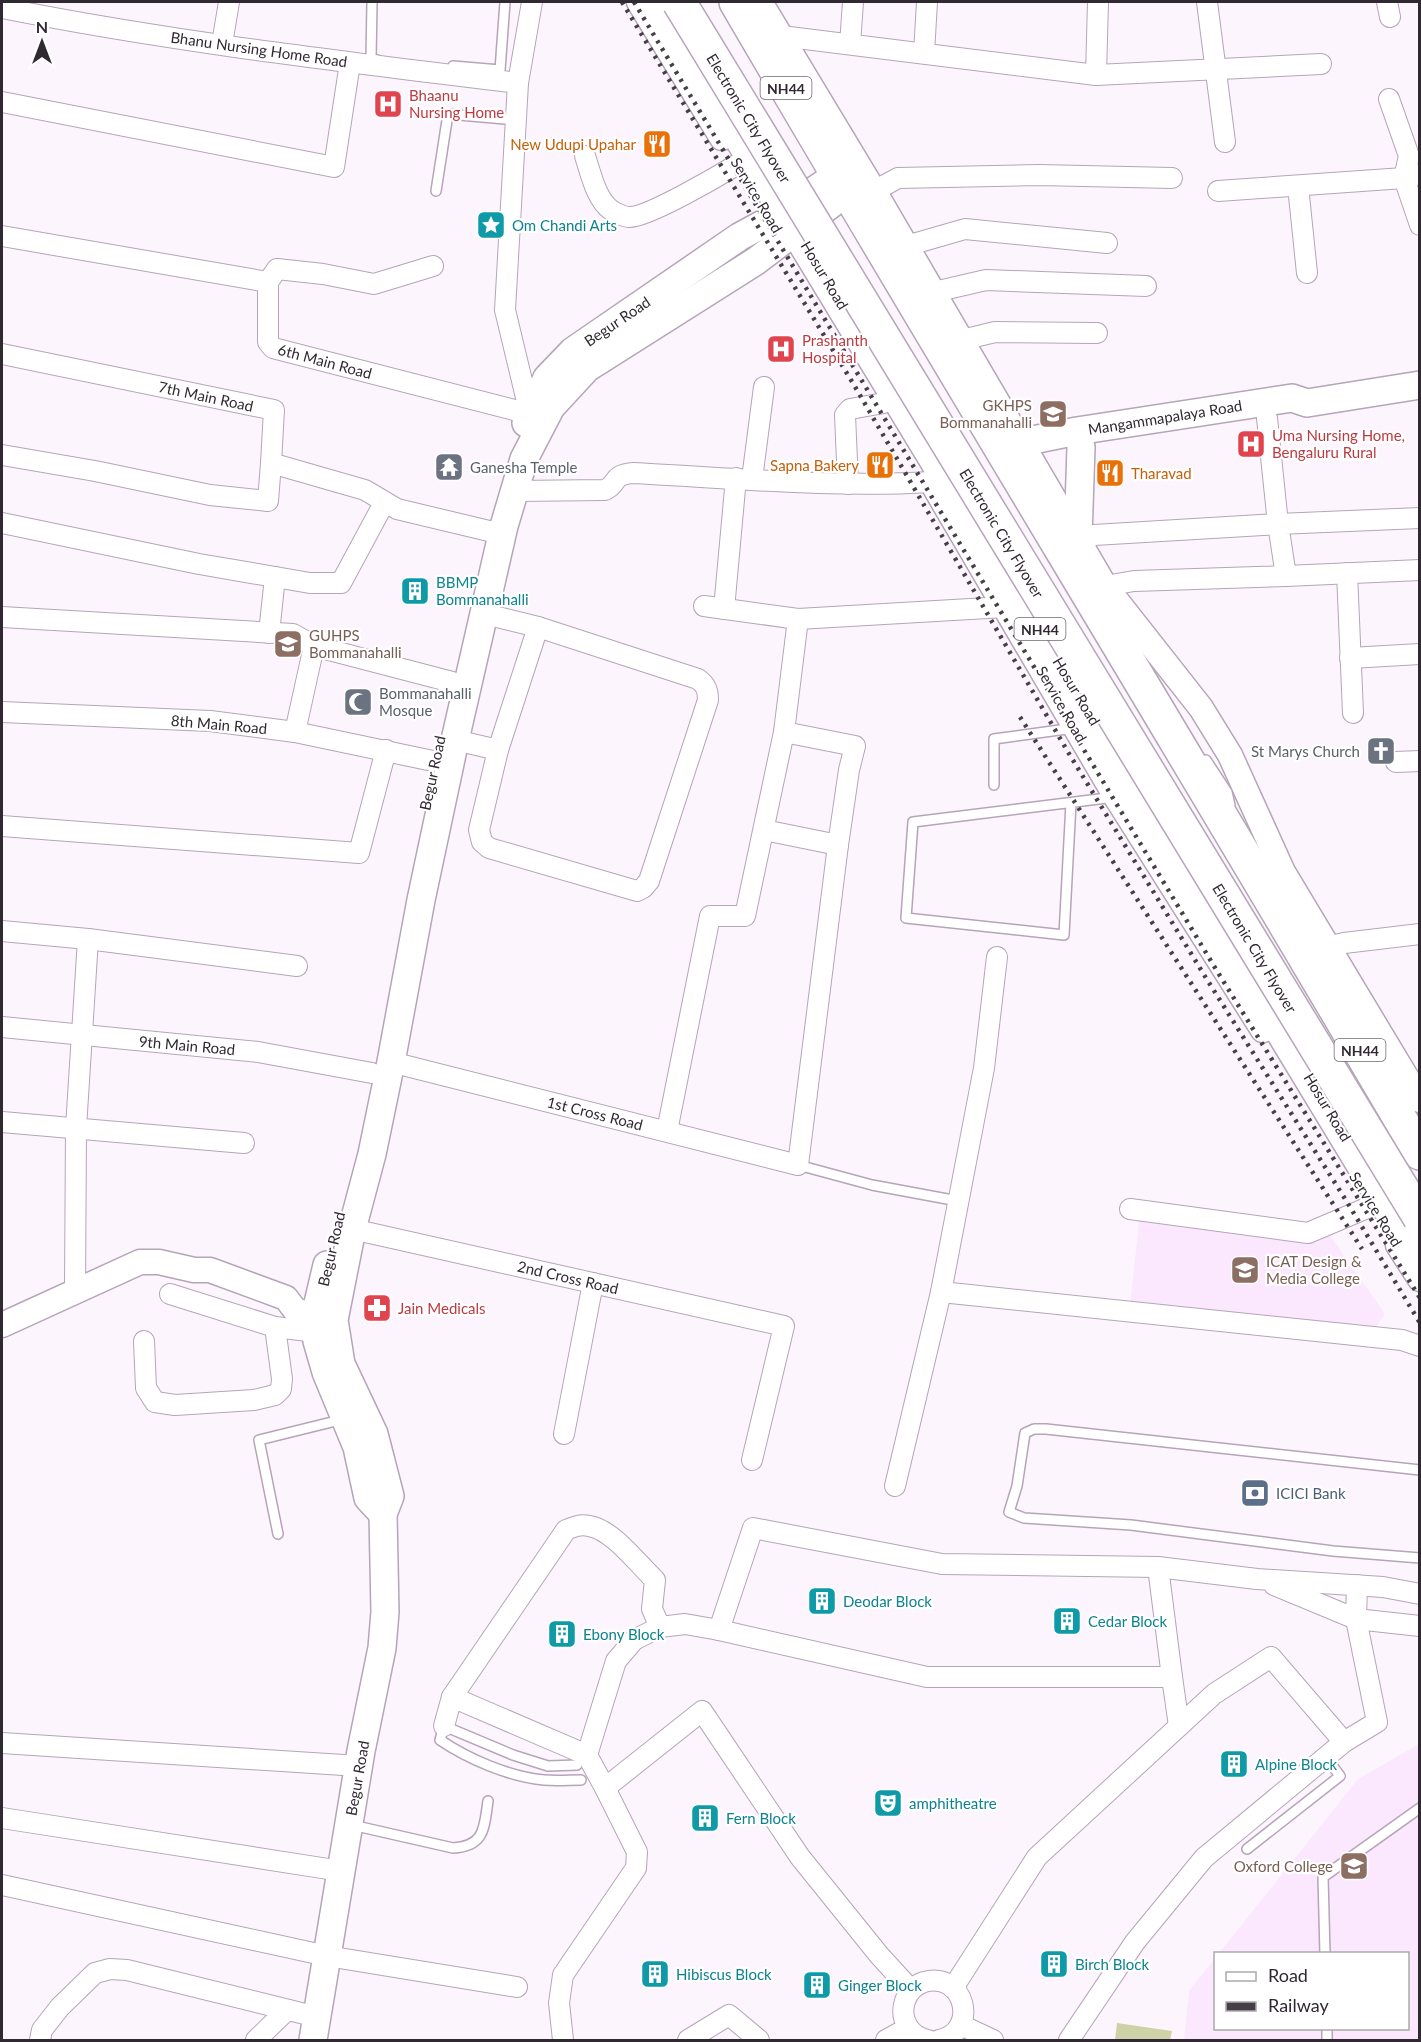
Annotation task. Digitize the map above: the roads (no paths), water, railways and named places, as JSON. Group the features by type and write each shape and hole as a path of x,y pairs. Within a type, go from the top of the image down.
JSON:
{"highway":[{"name":"Hosur Road","path":"659,2 784,224 1419,1258"},
{"name":"Electronic City Flyover","path":"679,2 1419,1218"},
{"name":"Electronic City Flyover","path":"705,2 1419,1181"},
{"name":"NH44","path":"735,2 853,186 1131,667 1238,845 1292,910 1419,1153"}],"main road":[{"path":"784,224 853,186"},
{"name":"Begur Road","path":"315,1320 352,1229 372,1154 382,1067 433,761 489,531 516,439 547,378 573,351 739,237 784,224"},
{"name":"Begur Road","path":"383,1514 368,1498 362,1462 316,1341 315,1320 382,1067 504,526 514,491 524,459 551,407 587,368 756,261 784,224"},
{"name":"Mangammapalaya Road","path":"1027,450 1077,431 1292,398 1307,403 1419,385"},
{"name":"Mangammapalaya Road","path":"1027,450 1081,447 1267,418 1296,413 1307,403"},
{"path":"1079,540 1081,447"},
{"name":"Begur Road","path":"315,1320 341,1364 374,1434 390,1496 383,1514 386,1612 382,1648 358,1766 315,2029"}],"street":[{"path":"222,44 230,2"},
{"path":"530,414 505,310 518,83 532,2"},
{"name":"Service Road","path":"639,2 738,164 784,224 884,403 1116,797 1419,1279"},
{"path":"760,2 781,36 853,186 906,246 1105,586 1201,708 1230,755 1283,872 1292,910 1327,947 1419,1100"},
{"path":"850,44 853,2"},
{"path":"924,53 927,2"},
{"path":"1096,75 1098,2"},
{"path":"1207,2 1225,142"},
{"name":"Bhanu Nursing Home Road","path":"2,8 70,21 350,63 518,83"},
{"path":"781,36 1096,75 1321,64"},
{"path":"2,102 334,167 350,63"},
{"path":"1389,99 1409,156 1419,225"},
{"path":"585,156 598,194 612,211 630,217 645,213 738,164"},
{"path":"853,186 898,178 1039,175 1172,178"},
{"path":"1218,191 1412,176"},
{"path":"1299,186 1307,273"},
{"path":"906,246 964,229 1107,243"},
{"path":"2,236 268,282 277,269 323,274 374,284 433,266"},
{"path":"934,292 986,280 1146,285"},
{"name":"6th Main Road","path":"268,282 268,342 273,348 530,414"},
{"path":"962,340 995,332 1097,333"},
{"name":"7th Main Road","path":"2,354 274,410 271,463"},
{"path":"724,609 744,478 764,387"},
{"path":"848,484 845,415 850,409 884,403"},
{"path":"1267,418 1286,576"},
{"path":"2,455 95,471 210,495 268,501 271,463 365,490 397,509 489,531"},
{"path":"514,491 604,490 609,489 620,476 633,473 744,478 778,482 879,485 931,482"},
{"path":"2,523 199,564 310,584 341,583 384,503"},
{"path":"1079,540 1094,535 1419,518"},
{"path":"1105,586 1134,581 1419,570"},
{"path":"1347,573 1353,713"},
{"path":"269,633 275,577"},
{"path":"704,606 798,619 1005,607"},
{"path":"484,614 538,627 698,679 705,684 708,700 649,881 637,891 489,848 482,842 478,830 498,750 538,627"},
{"path":"2,617 293,634 314,646 452,682"},
{"path":"667,1131 710,916 745,916 784,732 798,619"},
{"path":"295,732 314,646"},
{"path":"1350,658 1419,654"},
{"name":"8th Main Road","path":"2,712 210,721 295,732 433,761"},
{"path":"784,732 855,746 849,770 838,845 798,1165"},
{"path":"455,740 498,750"},
{"path":"2,826 358,853 386,750"},
{"path":"1396,762 1419,761"},
{"path":"764,830 838,845"},
{"path":"2,931 88,939 297,966"},
{"path":"1327,947 1419,934"},
{"path":"75,1292 76,1128 88,939"},
{"path":"895,1486 941,1292 984,1068 997,957"},
{"name":"9th Main Road","path":"2,1027 258,1052 382,1067"},
{"name":"1st Cross Road","path":"382,1067 667,1131 798,1165"},
{"path":"2,1122 244,1143"},
{"path":"1130,1209 1308,1233 1374,1206"},
{"name":"2nd Cross Road","path":"352,1229 784,1326 752,1460"},
{"path":"2,1325 140,1262 159,1262 194,1270 210,1270 286,1298 315,1320"},
{"path":"564,1434 593,1282"},
{"path":"941,1292 1402,1340 1419,1346"},
{"path":"170,1294 274,1327 315,1320"},
{"path":"144,1341 146,1388 154,1402 175,1405 254,1400 274,1395 280,1389 282,1379 274,1327"},
{"path":"444,1726 452,1697 566,1530 578,1525 588,1525 607,1533 655,1580 652,1609 660,1627"},
{"path":"719,1630 753,1528 942,1564 1158,1568 1257,1579 1383,1587 1419,1594"},
{"path":"1158,1568 1179,1726"},
{"path":"1257,1579 1356,1619 1419,1626"},
{"path":"1069,2040 1135,1942 1204,1858 1344,1742 1377,1722 1356,1619 1357,1585"},
{"path":"582,1760 616,1660 634,1640 660,1627 685,1624 719,1630 927,1677 1172,1677"},
{"path":"953,1988 1037,1857 1214,1694 1271,1657 1344,1742"},
{"path":"452,1697 582,1760 605,1788 637,1852 636,1868 563,1975 559,2002 563,2040"},
{"path":"605,1788 702,1711 800,1857 879,1955 911,1990"},
{"path":"2,1743 358,1766"},
{"path":"2,1818 341,1871"},
{"path":"2,1886 327,1956 517,1987"},
{"path":"40,2040 42,2030 60,2007 95,1973 110,1969 127,1971 287,2010 315,2029"},
{"path":"928,2040 915,2036 908,2028 903,2008 911,1990 918,1984 936,1981 945,1983 959,1995 964,2015 961,2025 954,2033 939,2040"},
{"path":"256,2040 287,2010"},
{"path":"688,2040 729,2015 759,2040"},
{"path":"961,2025 993,2040"},
{"path":"886,2040 908,2028"}],"lane":[{"path":"372,2 371,59 500,70 505,2"},
{"path":"436,191 448,114 516,120"},
{"path":"1131,667 1171,712"},
{"path":"994,785 994,739 1076,727"},
{"path":"1201,751 1227,792 1238,845"},
{"path":"1071,803 1064,935 906,918 913,822 1116,797"},
{"path":"798,1165 872,1185 958,1202"},
{"path":"278,1534 259,1440 347,1418"},
{"path":"1419,1470 1034,1429 1025,1433 1017,1486 1009,1512 1024,1518 1131,1525 1333,1551 1419,1558"},
{"path":"581,1780 543,1780 502,1770 470,1757 440,1740 444,1726 513,1755 548,1766 582,1760"},
{"path":"1247,1849 1341,1776 1326,1757"},
{"path":"349,1824 453,1848 466,1847 478,1840 484,1830 488,1801"},
{"path":"1325,1952 1323,1877 1419,1808"}],"railway":[{"path":"622,2 854,385 1068,752 1420,1323"},
{"path":"634,2 1217,971 1420,1298"},
{"path":"1020,717 1362,1249"}],"place":[{"name":"Bhaanu Nursing Home","path":"388,104"},
{"name":"New Udupi Upahar","path":"657,144"},
{"name":"Om Chandi Arts","path":"491,225"},
{"name":"Prashanth Hospital","path":"781,349"},
{"name":"GKHPS Bommanahalli","path":"1053,414"},
{"name":"Uma Nursing Home, Bengaluru Rural","path":"1251,444"},
{"name":"Sapna Bakery","path":"880,465"},
{"name":"Ganesha Temple","path":"449,467"},
{"name":"Tharavad","path":"1110,473"},
{"name":"BBMP Bommanahalli","path":"415,591"},
{"name":"GUHPS Bommanahalli","path":"288,644"},
{"name":"Bommanahalli Mosque","path":"358,702"},
{"name":"St Marys Church","path":"1381,751"},
{"name":"ICAT Design & Media College","path":"1245,1270"},
{"name":"Jain Medicals","path":"377,1308"},
{"name":"ICICI Bank","path":"1255,1493"},
{"name":"Deodar Block","path":"822,1601"},
{"name":"Cedar Block","path":"1067,1621"},
{"name":"Ebony Block","path":"562,1634"},
{"name":"Alpine Block","path":"1234,1764"},
{"name":"amphitheatre","path":"888,1803"},
{"name":"Fern Block","path":"705,1818"},
{"name":"Oxford College","path":"1354,1866"},
{"name":"Birch Block","path":"1054,1964"},
{"name":"Hibiscus Block","path":"655,1974"},
{"name":"Ginger Block","path":"817,1985"}]}
